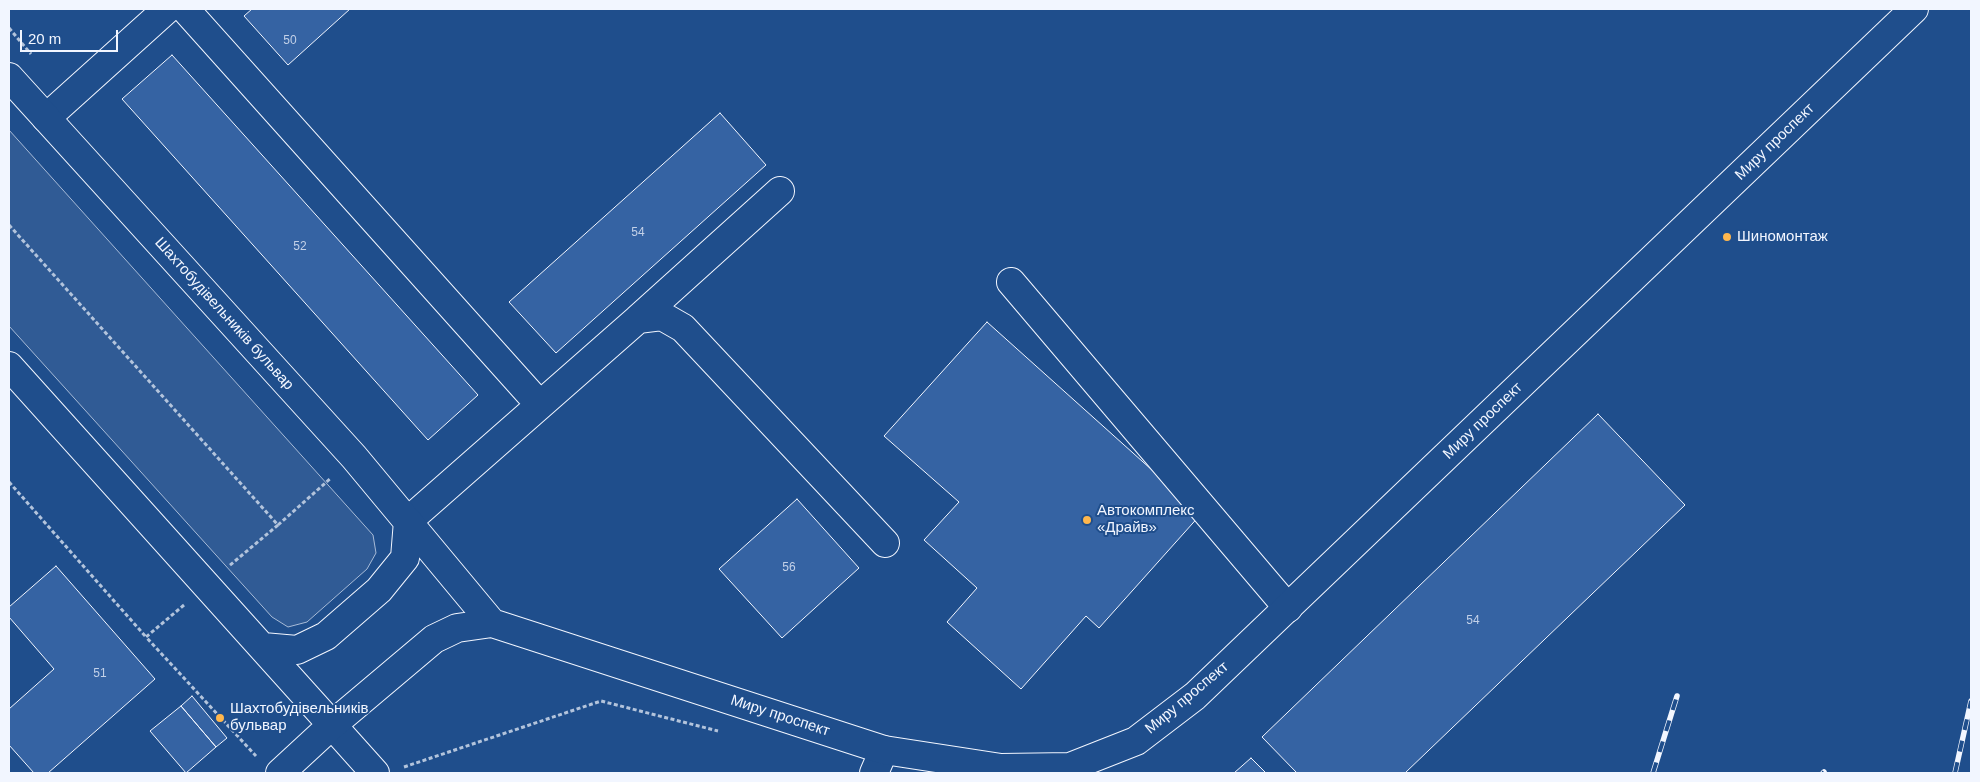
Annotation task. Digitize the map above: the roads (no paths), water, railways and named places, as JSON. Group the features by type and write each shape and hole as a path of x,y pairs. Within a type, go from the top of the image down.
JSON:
{"main road":[{"path":"46,118 166,9"},
{"path":"185,9 540,405"},
{"name":"Миру проспект","path":"280,773 434,639 457,628 492,623 879,762 1068,770 1136,741 1195,696 1914,9"},
{"name":"Шахтобудівельників бульвар","path":"9,77 354,457 492,623"},
{"path":"263,648 297,650 326,636 379,590 405,558 408,522 780,191"},
{"path":"1011,282 1288,608"},
{"path":"638,319 662,316 683,328 885,543"},
{"path":"9,366 332,726 386,772"}],"railway":[{"path":"1653,773 1677,696"},
{"path":"1955,773 1971,701"}],"place":[{"name":"Шиномонтаж","path":"1727,237"},
{"name":"Автокомплекс «Драйв»","path":"1087,520"},
{"name":"Шахтобудівельників бульвар","path":"220,718"}]}
